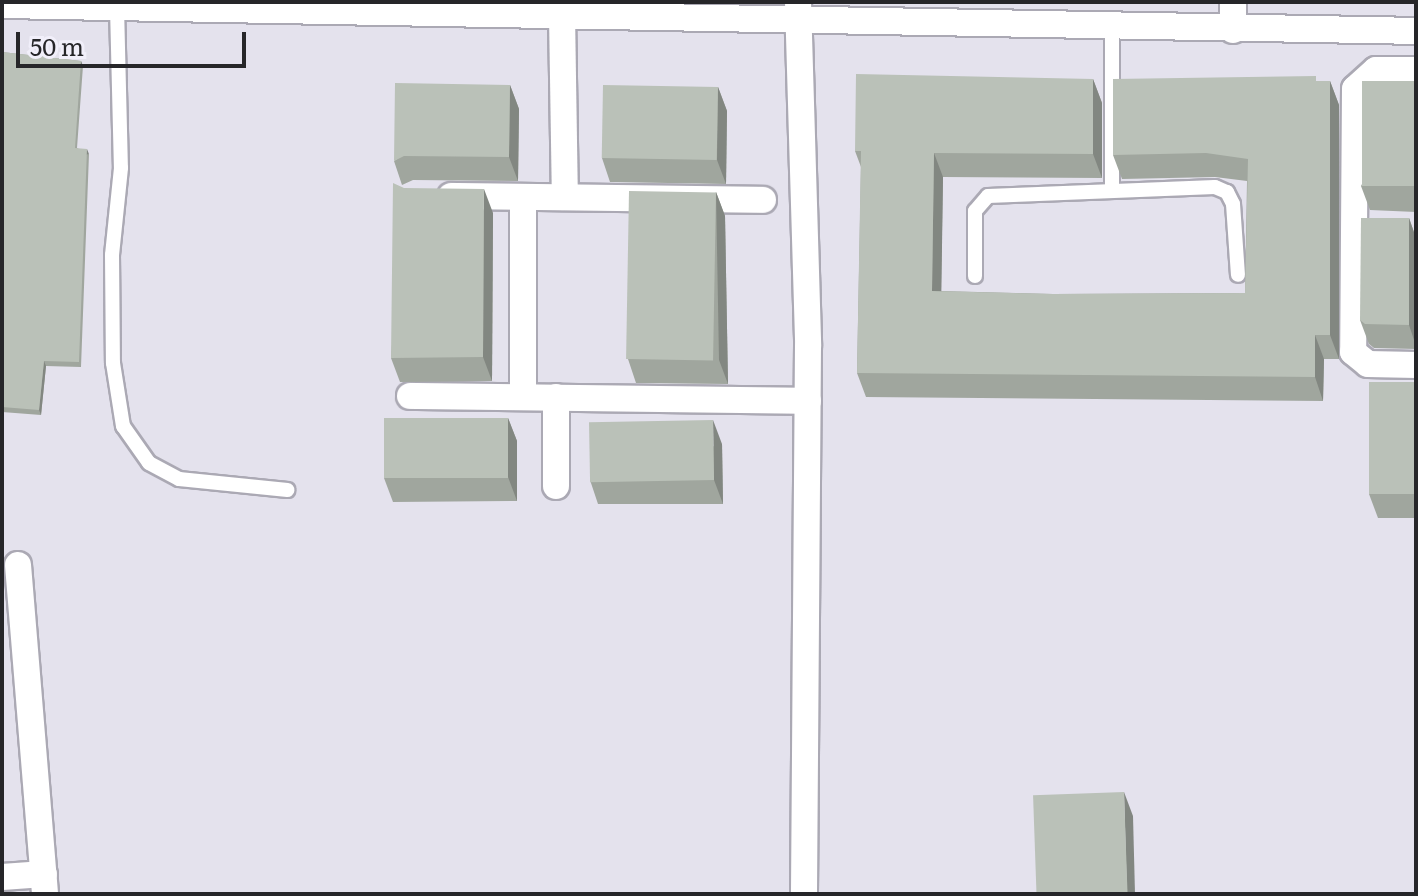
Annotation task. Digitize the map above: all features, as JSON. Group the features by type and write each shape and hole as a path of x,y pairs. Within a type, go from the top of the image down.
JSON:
{"street":[{"path":"1233,2 1233,30"},
{"path":"2,5 562,14 620,8 798,11 1112,27 1416,31"},
{"path":"798,11 808,401 804,894"},
{"path":"562,14 565,197"},
{"path":"1416,70 1376,70 1355,89 1354,226 1356,358 1368,364 1416,365"},
{"path":"429,196 763,200"},
{"path":"523,197 523,396"},
{"path":"1354,226 1385,226"},
{"path":"410,396 808,401"},
{"path":"556,397 556,486"},
{"path":"2,877 44,884 18,565"}],"lane":[{"path":"117,7 121,168 112,255 113,363 123,426 149,463 179,479 287,490"},
{"path":"1112,27 1112,189"},
{"path":"975,276 978,201 999,193 1215,187 1227,192 1233,204 1238,275"}],"building":[{"path":"2,52 81,61 75,148 87,149 79,362 44,361 39,410 2,407"},
{"path":"856,74 1093,79 1093,154 934,153 932,291 1053,294 1245,293 1248,159 1206,153 1113,155 1113,79 1316,76 1316,81 1330,81 1330,335 1315,335 1315,377 857,373 861,151 855,151"},
{"path":"1362,81 1416,81 1416,186 1362,186"},
{"path":"395,83 510,85 509,157 404,156 394,161"},
{"path":"603,85 718,87 717,160 602,158"},
{"path":"393,183 404,188 484,189 483,357 391,358"},
{"path":"629,191 716,193 713,360 626,359"},
{"path":"1361,218 1409,218 1409,325 1365,324 1360,320"},
{"path":"1369,382 1416,382 1416,494 1369,494"},
{"path":"384,418 508,418 508,478 384,478"},
{"path":"713,420 714,480 590,482 589,422"},
{"path":"1124,792 1128,894 1037,894 1033,795"}]}
